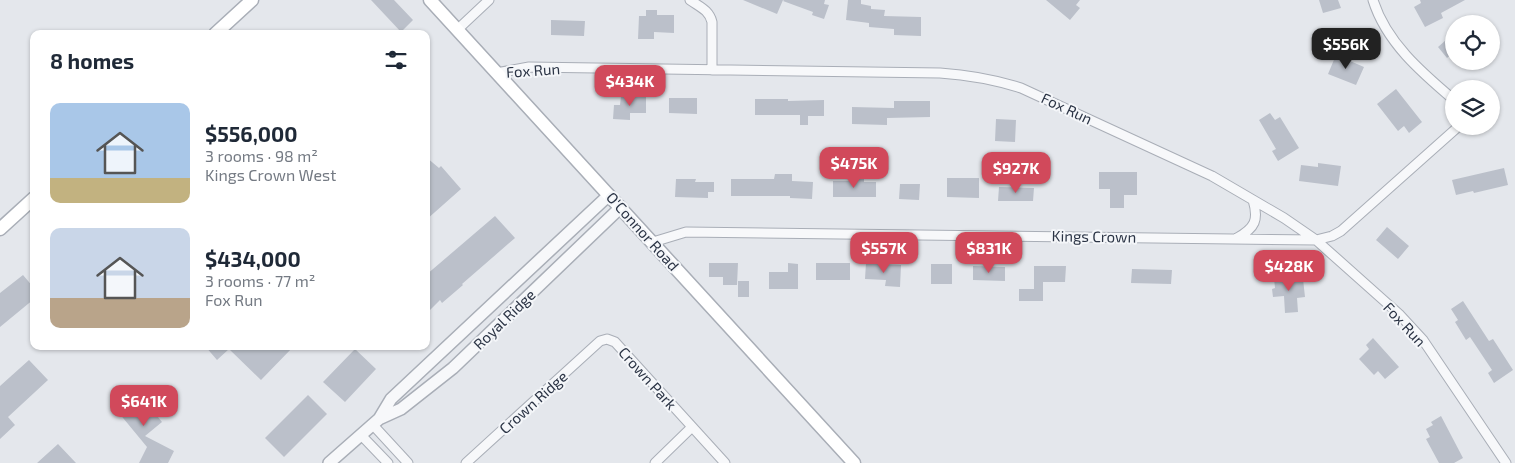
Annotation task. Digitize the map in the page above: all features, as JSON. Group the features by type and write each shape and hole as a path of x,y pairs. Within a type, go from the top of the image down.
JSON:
{"main road":[{"path":"218,30 252,0"},
{"name":"O'Connor Road","path":"430,0 854,463"},
{"path":"0,229 30,202"}],"street":[{"path":"457,30 490,0"},
{"path":"690,0 708,12 712,22 712,70"},
{"path":"1373,0 1385,29 1394,42 1445,92"},
{"name":"Fox Run","path":"496,73 529,67 940,73 997,80 1021,88 1212,176 1284,218 1316,240 1399,314 1423,340 1506,463"},
{"name":"Kings Crown","path":"653,242 686,232 1316,240 1332,236 1341,231 1449,135"},
{"name":"Royal Ridge","path":"376,422 391,399 609,195"},
{"path":"1237,238 1248,232 1255,220 1256,209 1253,200"},
{"name":"Royal Ridge","path":"329,463 376,422 401,409 453,368 621,208"},
{"name":"Crown Park","path":"600,341 608,339 615,342 725,463"},
{"name":"Crown Ridge","path":"466,463 600,341"},
{"path":"376,422 408,463"},
{"path":"655,463 692,427"},
{"path":"361,435 388,463"}],"building":[{"path":"371,0 394,0 413,20 403,30 399,30"},
{"path":"743,0 783,0 777,14"},
{"path":"784,0 825,0 824,4 829,5 824,19 812,15 813,12"},
{"path":"848,0 861,0 861,4 871,6 871,9 885,10 884,16 921,17 921,36 894,35 894,29 869,27 869,23 846,20"},
{"path":"1046,0 1080,0 1076,5 1080,8 1070,20"},
{"path":"1319,0 1338,0 1341,8 1323,13"},
{"path":"1420,0 1465,0 1441,13 1443,18 1425,27 1414,7 1421,3"},
{"path":"646,10 657,10 657,15 674,15 674,33 654,32 654,39 638,39 639,16 646,16"},
{"path":"551,20 585,21 584,36 551,35"},
{"path":"1445,41 1445,56 1438,47"},
{"path":"1336,55 1364,67 1356,85 1328,74"},
{"path":"1396,89 1422,122 1409,133 1404,126 1398,131 1377,104"},
{"path":"621,96 646,97 646,113 630,113 630,120 613,119 614,105 620,105"},
{"path":"669,98 697,98 697,114 669,113"},
{"path":"755,99 788,99 788,101 824,100 824,116 808,116 808,125 800,125 800,115 755,115"},
{"path":"894,101 930,101 930,117 887,118 887,125 852,124 852,107 894,108"},
{"path":"1270,113 1275,120 1280,117 1299,148 1278,161 1272,151 1276,149 1259,120"},
{"path":"996,119 1016,120 1015,142 995,141"},
{"path":"430,160 439,168 441,166 461,189 430,216"},
{"path":"1318,163 1341,166 1338,186 1299,181 1301,165 1318,167"},
{"path":"1504,168 1508,185 1456,195 1452,180"},
{"path":"1099,172 1137,172 1137,195 1124,195 1124,208 1110,208 1110,189 1099,189"},
{"path":"775,174 792,174 792,181 813,182 812,199 790,198 790,196 731,196 731,179 774,179"},
{"path":"851,177 864,178 864,182 876,182 876,197 833,197 833,181 851,181"},
{"path":"947,178 979,178 979,198 947,197"},
{"path":"676,179 696,179 695,182 714,182 714,192 708,192 708,198 675,197"},
{"path":"900,184 920,184 919,200 899,199"},
{"path":"999,187 1034,188 1033,201 998,201"},
{"path":"495,216 515,238 442,303 440,300 430,310 430,272"},
{"path":"1387,227 1409,246 1398,259 1376,240"},
{"path":"709,263 738,263 737,285 723,285 723,277 709,277"},
{"path":"788,263 798,264 798,289 769,289 769,272 788,272"},
{"path":"816,263 850,263 850,280 816,280"},
{"path":"866,263 901,265 900,287 885,286 886,280 865,279"},
{"path":"931,264 952,264 952,284 931,284"},
{"path":"973,266 1005,267 1005,281 973,280"},
{"path":"1034,266 1066,266 1065,282 1043,282 1043,301 1019,301 1019,289 1034,289"},
{"path":"1132,269 1172,270 1171,284 1131,283"},
{"path":"23,275 30,283 30,302 0,327 0,293"},
{"path":"1292,276 1293,280 1303,279 1305,297 1297,298 1298,312 1285,313 1284,296 1273,297 1272,289 1275,288 1274,278"},
{"path":"738,281 749,281 749,297 738,297"},
{"path":"1463,301 1489,341 1493,339 1513,370 1494,383 1488,373 1492,370 1470,337 1466,340 1455,322 1458,320 1451,309"},
{"path":"1373,338 1399,367 1385,379 1378,371 1374,375 1359,359 1369,349 1366,345"},
{"path":"208,350 228,350 217,360"},
{"path":"230,350 290,350 261,380"},
{"path":"354,350 376,369 345,402 323,382"},
{"path":"29,360 48,380 8,417 15,425 0,439 0,386"},
{"path":"136,390 162,422 145,436 174,451 168,463 139,463 147,447 114,407"},
{"path":"308,395 327,414 284,457 265,438"},
{"path":"1441,416 1463,458 1454,463 1439,463 1426,439 1430,437 1426,429 1433,425 1431,422"},
{"path":"58,444 76,463 37,463"}]}
